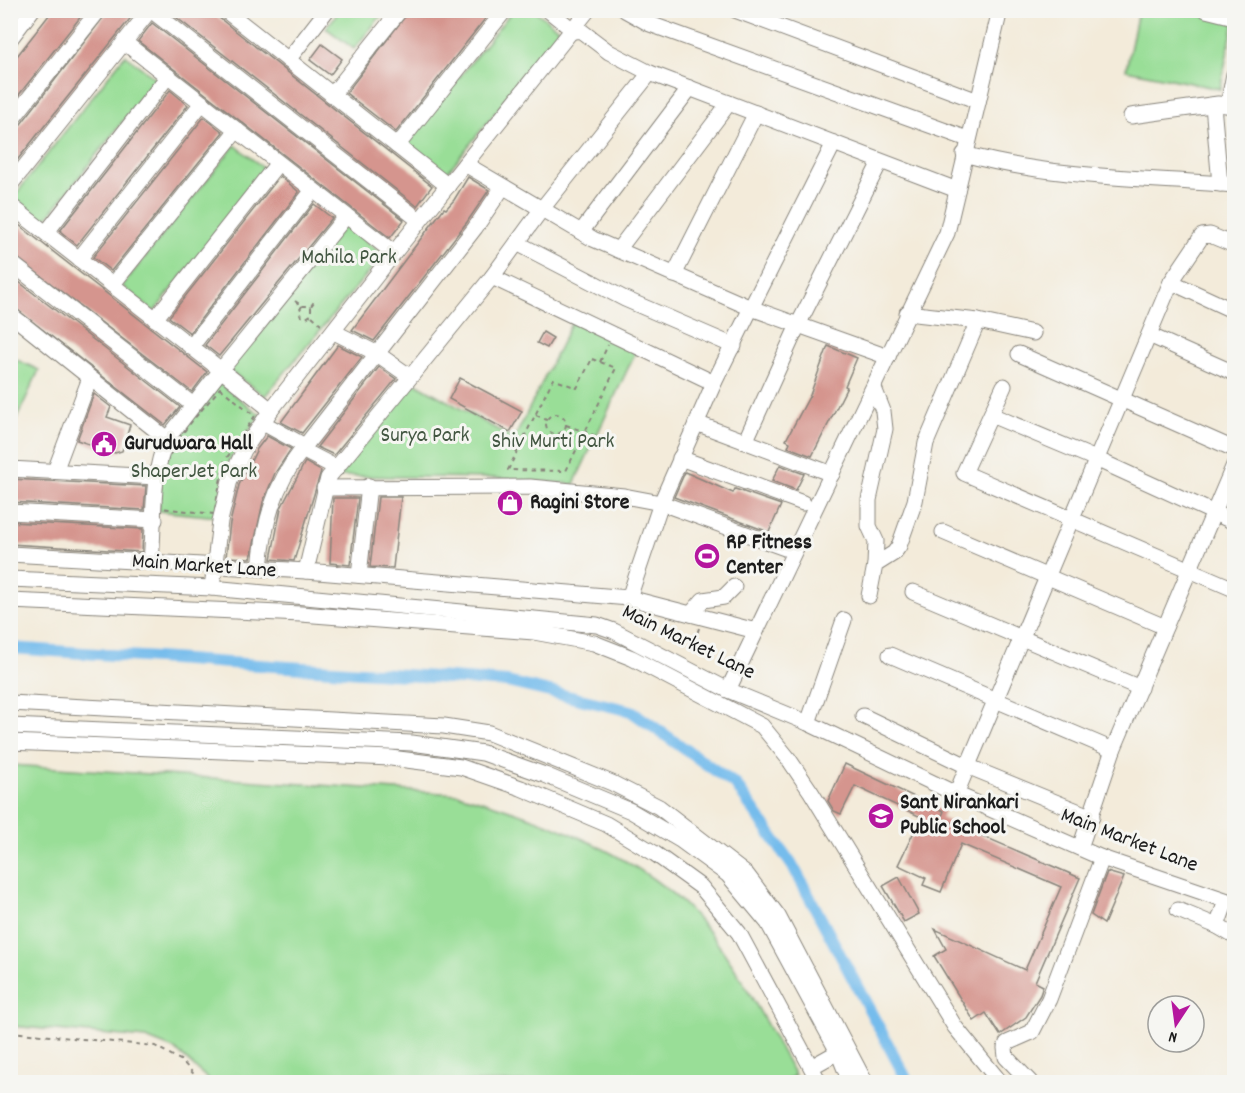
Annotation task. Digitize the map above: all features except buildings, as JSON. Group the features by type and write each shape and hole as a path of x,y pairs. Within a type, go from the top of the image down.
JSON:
{"street":[{"path":"10,39 32,10"},
{"path":"10,122 99,10"},
{"path":"10,185 150,10 419,220"},
{"path":"225,10 448,186"},
{"path":"288,60 327,10"},
{"path":"332,95 400,10"},
{"path":"397,146 505,10"},
{"path":"548,10 574,31 580,30 609,52 650,73 957,190"},
{"path":"212,588 220,520 230,480 244,450 328,329 394,253 574,31 588,10"},
{"path":"625,10 670,32 966,147 988,161 1086,174 1227,185 1225,105 1234,74"},
{"path":"735,10 978,102"},
{"path":"728,690 947,233 1000,10"},
{"path":"1206,10 1234,17"},
{"path":"124,42 394,253"},
{"path":"306,571 324,488 337,468 409,375 492,277 541,210 650,73"},
{"path":"46,233 168,76"},
{"path":"580,232 690,88"},
{"path":"79,259 202,103"},
{"path":"618,250 729,103"},
{"path":"1131,116 1225,105"},
{"path":"674,275 756,113"},
{"path":"112,285 237,130"},
{"path":"629,598 661,503 680,458 714,383 834,143"},
{"path":"745,442 798,325 880,162"},
{"path":"155,319 278,163"},
{"path":"465,164 580,232 618,250 751,308 888,357"},
{"path":"260,568 262,538 279,484 376,353 475,228 503,187"},
{"path":"191,347 313,190"},
{"path":"10,206 221,370 267,417 304,448 337,468"},
{"path":"151,561 157,456 193,405 346,216"},
{"path":"956,794 994,698 1171,282 1202,236 1210,235 1234,245"},
{"path":"517,243 625,299 734,346"},
{"path":"10,262 193,405"},
{"path":"492,277 714,383"},
{"path":"1171,282 1234,312"},
{"path":"907,313 978,321 1033,333"},
{"path":"10,314 167,439"},
{"path":"875,565 894,553 899,546 915,501 926,443 978,321"},
{"path":"328,329 376,353 409,375"},
{"path":"1149,335 1234,373"},
{"path":"1019,354 1234,449"},
{"path":"55,471 90,378"},
{"path":"1004,386 964,473 1071,517 1234,589"},
{"path":"869,596 875,565 876,542 869,526 869,500 885,429 883,411 874,388"},
{"path":"991,415 1096,459 1234,522"},
{"path":"696,423 832,474"},
{"path":"680,458 803,503"},
{"path":"1080,848 1113,750 1234,465"},
{"path":"10,469 156,477"},
{"path":"324,488 369,486 564,488 661,503 793,551"},
{"path":"359,576 369,486"},
{"path":"10,512 155,520"},
{"path":"943,532 1165,627"},
{"path":"10,554 306,571 629,598 756,631"},
{"name":"Main Market Lane","path":"10,579 212,588 597,625 614,631 728,690 808,723 956,794 1102,858 1230,902"},
{"path":"691,614 704,600 724,597 735,587"},
{"path":"913,592 1140,688"},
{"path":"10,601 301,615 534,632 594,643 632,657 762,726 788,758 811,792 955,1027 1000,1083"},
{"path":"808,723 844,620"},
{"path":"890,655 1113,750"},
{"path":"10,703 444,726 489,733 612,783 659,807 747,875 778,916 865,1083"},
{"path":"863,716 967,766 1092,817"},
{"path":"10,726 412,743 483,753 545,775 631,811 680,840 728,875 768,923 838,1052 850,1083"},
{"path":"10,742 391,758 461,767 606,824 654,853 701,887 739,933 813,1066 819,1083"},
{"path":"1030,1083 1006,1057 1007,1043 1032,1032 1045,1007 1102,858"},
{"path":"1217,926 1230,902"},
{"path":"1178,910 1217,926 1234,936"},
{"path":"813,1066 838,1052"}],"path":[{"path":"311,315 311,306 316,299"},
{"path":"311,306 304,305 299,311 303,318 311,315"},
{"path":"311,315 328,329"},
{"path":"600,362 611,339"},
{"path":"592,359 600,362 616,368 566,471 508,470 553,379 577,388 592,359"},
{"path":"220,388 241,392 255,416 224,462 214,514 161,508 163,478 175,446 220,388"},
{"path":"559,414 565,419 566,424 561,433 553,434 547,429 547,420 552,415 559,414"},
{"path":"536,415 547,420"},
{"path":"566,424 596,436"},
{"path":"695,641 706,645"},
{"path":"10,1032 155,1046 182,1061 201,1083"}],"green space":[{"path":"340,10 385,11 354,49 326,28"},
{"path":"512,11 535,11 561,31 446,174 407,143"},
{"path":"1138,11 1182,11 1234,21 1220,89 1126,70"},
{"path":"125,55 156,79 43,223 12,199"},
{"path":"235,145 266,170 154,312 122,286"},
{"name":"Mahila Park","path":"346,224 383,255 265,396 227,369"},
{"path":"573,320 636,351 574,484 494,478 338,476 414,382 514,439"},
{"path":"15,359 39,370 11,431 11,369"},
{"name":"ShaperJet Park","path":"219,383 260,415 229,460 217,517 159,511 160,477 172,443"},
{"path":"11,765 458,794 548,824 579,837 637,868 686,906 703,924 732,965 795,1075 784,1082 211,1082 176,1050 146,1038 11,1026"}],"waterway":[{"path":"10,648 507,682 631,711 736,785 794,868 908,1082"}],"place":[{"name":"Gurudwara Hall","path":"104,444"},
{"name":"Ragini Store","path":"510,503"},
{"name":"RP Fitness Center","path":"707,556"},
{"name":"Sant Nirankari Public School","path":"881,816"}],"park label":[{"name":"Surya Park","path":"425,436"},
{"name":"Shiv Murti Park","path":"553,442"}]}
